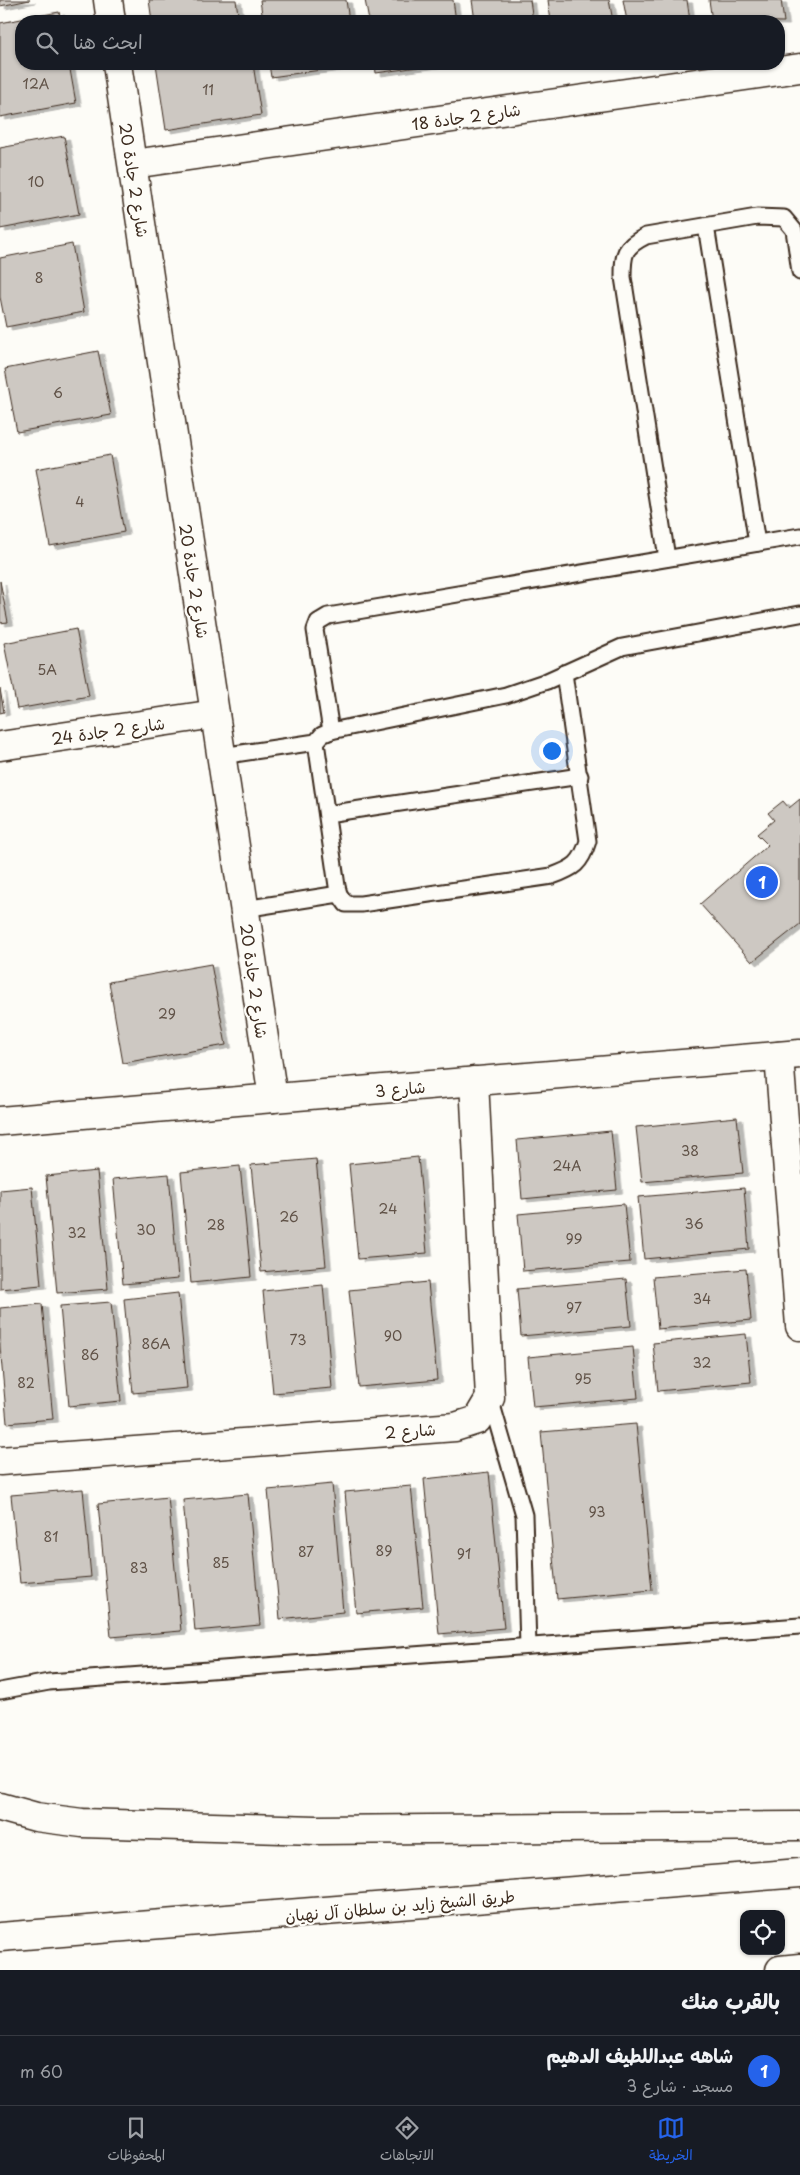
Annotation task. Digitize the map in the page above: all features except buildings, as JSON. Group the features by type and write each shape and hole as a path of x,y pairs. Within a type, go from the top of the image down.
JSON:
{"main road":[{"path":"108,0 110,15"},
{"name":"شارع 2 جادة 18","path":"132,164 800,68"},
{"name":"شارع 2 جادة 20","path":"118,70 272,1098"},
{"name":"شارع 2 جادة 24","path":"0,746 215,714"},
{"path":"790,1055 800,1326"},
{"name":"شارع 3","path":"0,1121 790,1055"},
{"path":"474,1081 490,1398"},
{"name":"شارع 2","path":"0,1461 455,1427 476,1420 490,1398"},
{"path":"0,1807 36,1817 82,1824 316,1830 800,1826"},
{"name":"طريق الشيخ زايد بن سلطان آل نهيان","path":"0,1937 800,1872"},
{"path":"780,1970 800,1968"}],"lane":[{"path":"667,558 623,277 623,260 627,248 633,242 646,236 757,216 784,218 794,230 800,272"},
{"path":"706,226 757,543"},
{"path":"331,731 315,630 318,622 328,616 800,536"},
{"path":"222,756 316,742 322,735 331,731 506,695 564,673 622,647 800,614"},
{"path":"316,742 339,894 346,904 362,904 552,876 572,868 584,856 588,841 564,673"},
{"path":"327,814 580,776"},
{"path":"244,909 339,894"},
{"path":"490,1398 524,1515 528,1646"},
{"path":"0,1691 49,1682 800,1626"}],"place":[{"name":"شاهه عبداللطيف الدهيم","path":"762,882"}]}
